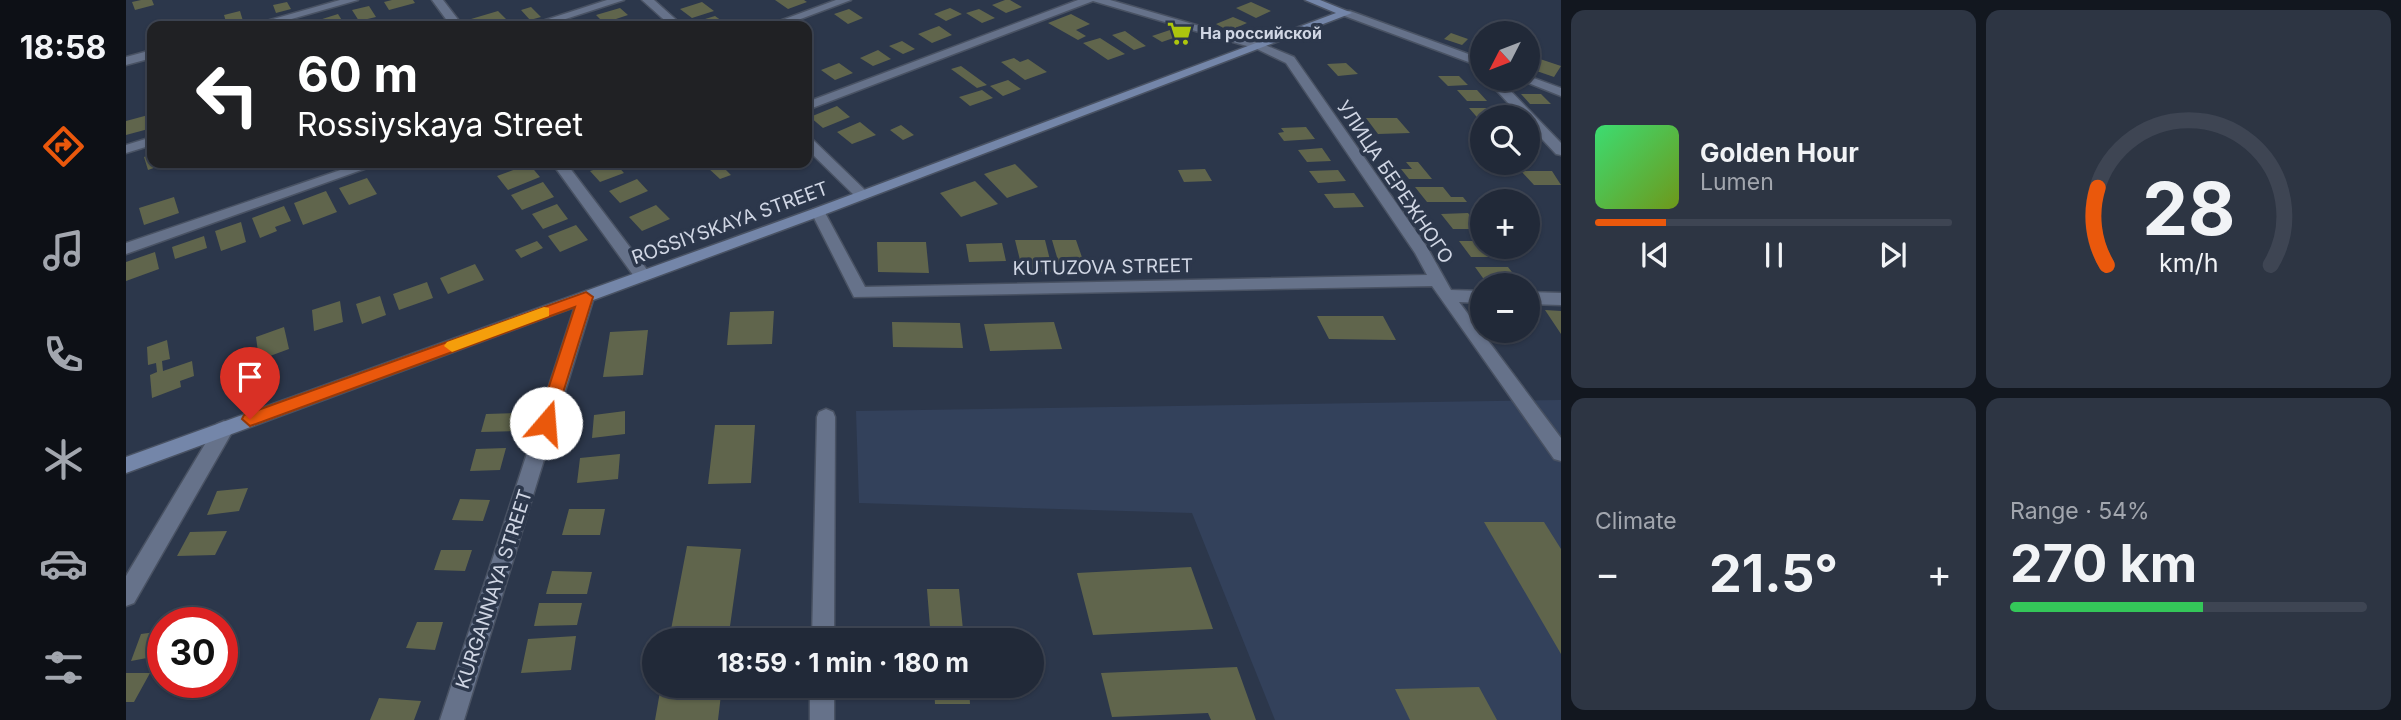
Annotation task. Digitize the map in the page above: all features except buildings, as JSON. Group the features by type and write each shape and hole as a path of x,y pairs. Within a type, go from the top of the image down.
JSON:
{"street":[{"path":"274,21 353,0"},
{"path":"437,0 453,21"},
{"path":"550,21 619,0"},
{"path":"647,0 671,21"},
{"path":"786,21 846,0"},
{"path":"812,104 1088,0"},
{"name":"УЛИЦА БЕРЕЖНОГО","path":"1098,0 1261,47 1290,60 1422,251 1446,296 1561,453"},
{"path":"1310,0 1470,60"},
{"name":"ROSSIYSKAYA STREET","path":"126,465 818,212 1346,13"},
{"path":"126,61 147,55"},
{"path":"1540,85 1561,92"},
{"path":"1504,91 1561,151"},
{"path":"126,149 147,143"},
{"path":"812,147 862,195"},
{"path":"126,249 360,168"},
{"path":"563,168 642,275"},
{"name":"KUTUZOVA STREET","path":"818,212 860,293 1438,280"},
{"path":"1446,296 1470,297"},
{"name":"KURGANNAYA STREET","path":"452,720 586,297"},
{"path":"1540,298 1561,299"},
{"path":"823,628 826,417"},
{"path":"126,596 224,429"},
{"path":"822,698 822,720"}],"shaded area":[{"path":"1561,400 1561,720 1275,720 1192,513 859,503 856,411"}],"slow traffic":[{"path":"452,346 544,312"}],"place":[{"name":"На российской","path":"1180,33"}],"route":[{"path":"250,419 586,297 546,423"}]}
